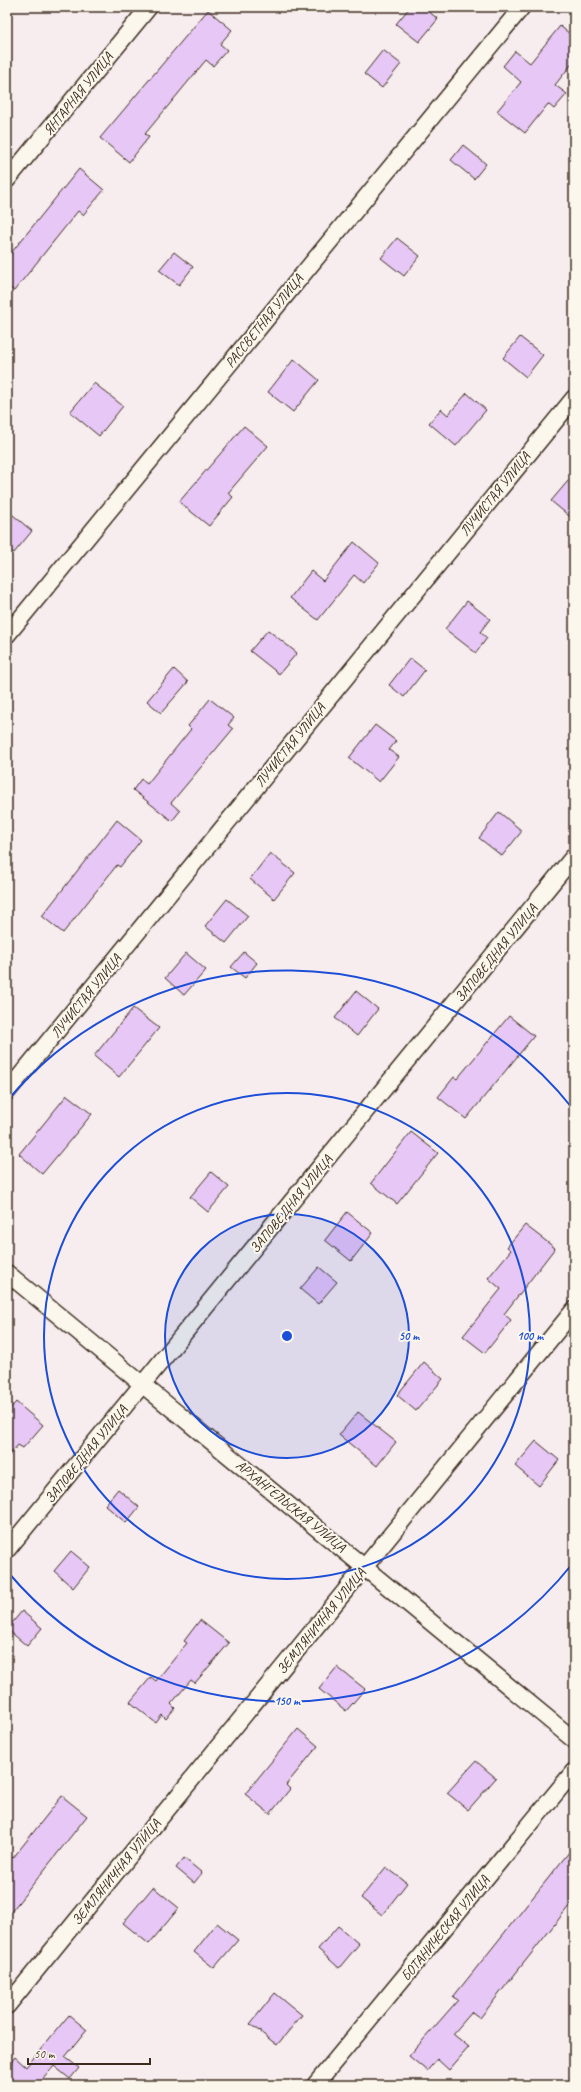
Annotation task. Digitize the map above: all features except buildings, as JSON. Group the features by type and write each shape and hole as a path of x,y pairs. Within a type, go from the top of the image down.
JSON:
{"street":[{"name":"ЯНТАРНАЯ УЛИЦА","path":"7,180 149,7"},
{"name":"РАССВЕТНАЯ УЛИЦА","path":"7,635 522,7"},
{"name":"ЛУЧИСТАЯ УЛИЦА","path":"7,1092 574,398"},
{"name":"ЗАПОВЕДНАЯ УЛИЦА","path":"7,1550 574,856"},
{"name":"АРХАНГЕЛЬСКАЯ УЛИЦА","path":"7,1273 574,1740"},
{"name":"ЗЕМЛЯНИЧНАЯ УЛИЦА","path":"7,2006 574,1310"},
{"name":"БОТАНИЧЕСКАЯ УЛИЦА","path":"315,2085 574,1771"}]}
